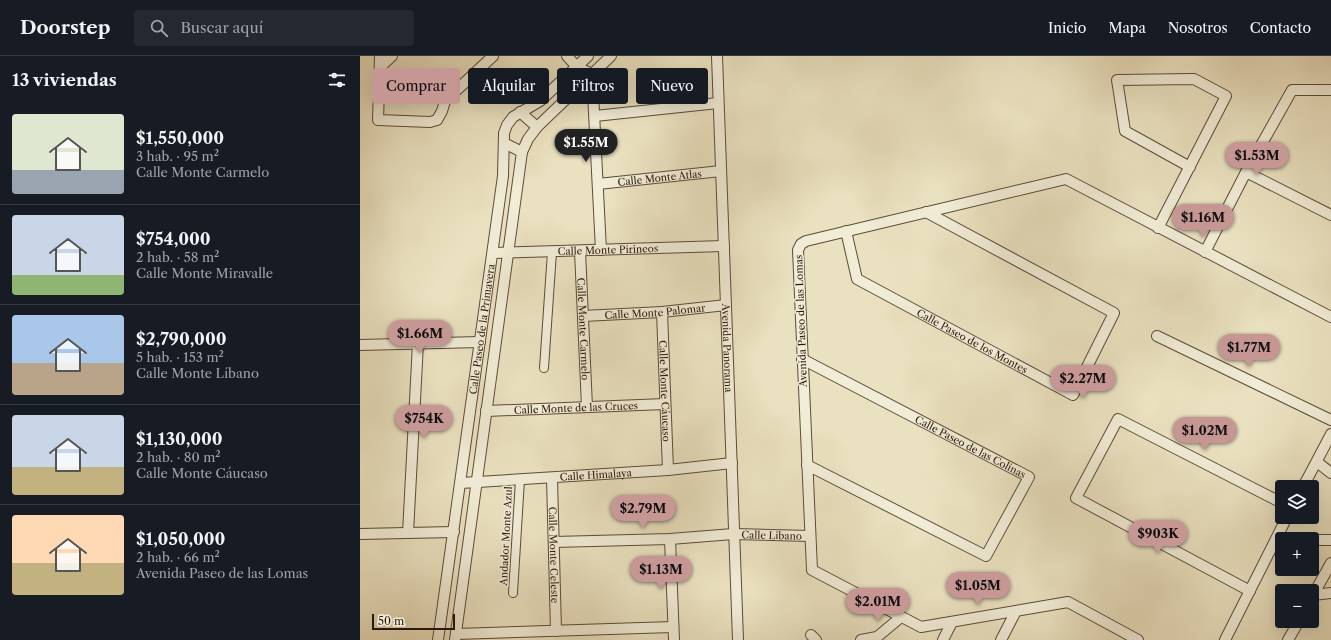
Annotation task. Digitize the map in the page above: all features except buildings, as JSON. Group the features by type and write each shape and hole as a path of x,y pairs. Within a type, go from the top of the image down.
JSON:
{"street":[{"path":"380,56 378,120 430,122 437,120 445,101 493,56"},
{"path":"380,67 392,56"},
{"path":"567,56 577,67"},
{"name":"Calle Paseo de la Primavera","path":"438,640 504,176 504,134 507,125 513,117 540,101 588,56"},
{"name":"Calle Paseo de la Primavera","path":"598,68 611,56"},
{"name":"Avenida Panorama","path":"716,56 738,640"},
{"path":"1158,228 1190,167 1226,96 1194,79 1117,80 1125,131 1190,167"},
{"path":"1205,252 1246,172 1292,90 1331,90"},
{"path":"595,116 718,103"},
{"name":"Calle Paseo de la Primavera","path":"455,637 522,152 528,139 537,127 561,104"},
{"path":"594,104 601,250"},
{"path":"520,112 537,127"},
{"path":"504,143 522,152"},
{"name":"Calle Monte Atlas","path":"598,184 721,172"},
{"path":"1246,172 1331,215"},
{"name":"Avenida Paseo de las Lomas","path":"1131,638 1068,602 921,627 812,570 798,250 801,244 806,240 1066,179 1331,317"},
{"name":"Calle Paseo de los Montes","path":"846,231 858,279 1073,395 1114,313 926,212"},
{"name":"Calle Monte Pirineos","path":"493,254 724,246"},
{"name":"Calle Monte Carmelo","path":"580,251 587,407"},
{"path":"544,368 552,252"},
{"name":"Calle Monte Palomar","path":"583,316 662,312 726,305"},
{"name":"Calle Monte Cáucaso","path":"662,312 668,470"},
{"path":"1157,336 1331,420"},
{"path":"360,345 480,342"},
{"path":"408,533 418,344"},
{"name":"Calle Paseo de las Colinas","path":"802,358 1029,477 986,556 807,465"},
{"name":"Calle Monte de las Cruces","path":"486,411 665,404"},
{"path":"1250,591 1076,498 1118,419 1275,499"},
{"path":"1307,480 1331,434"},
{"path":"1317,462 1331,473"},
{"name":"Calle Himalaya","path":"461,483 668,470 732,463"},
{"name":"Calle Monte Celeste","path":"552,478 556,631"},
{"name":"Andador Monte Azul","path":"513,593 520,480"},
{"path":"360,534 454,532"},
{"name":"Calle Libano","path":"554,542 670,539 733,534 810,536"},
{"path":"670,539 674,640"},
{"path":"1319,540 1331,540"},
{"path":"1225,640 1250,591 1275,547"},
{"path":"1319,585 1331,563"},
{"path":"1319,595 1331,593"},
{"path":"1001,640 1016,611"},
{"path":"862,640 877,637 901,617"},
{"path":"943,640 952,622"},
{"path":"455,637 502,637 556,631 673,627"},
{"path":"1288,640 1295,628"}]}
